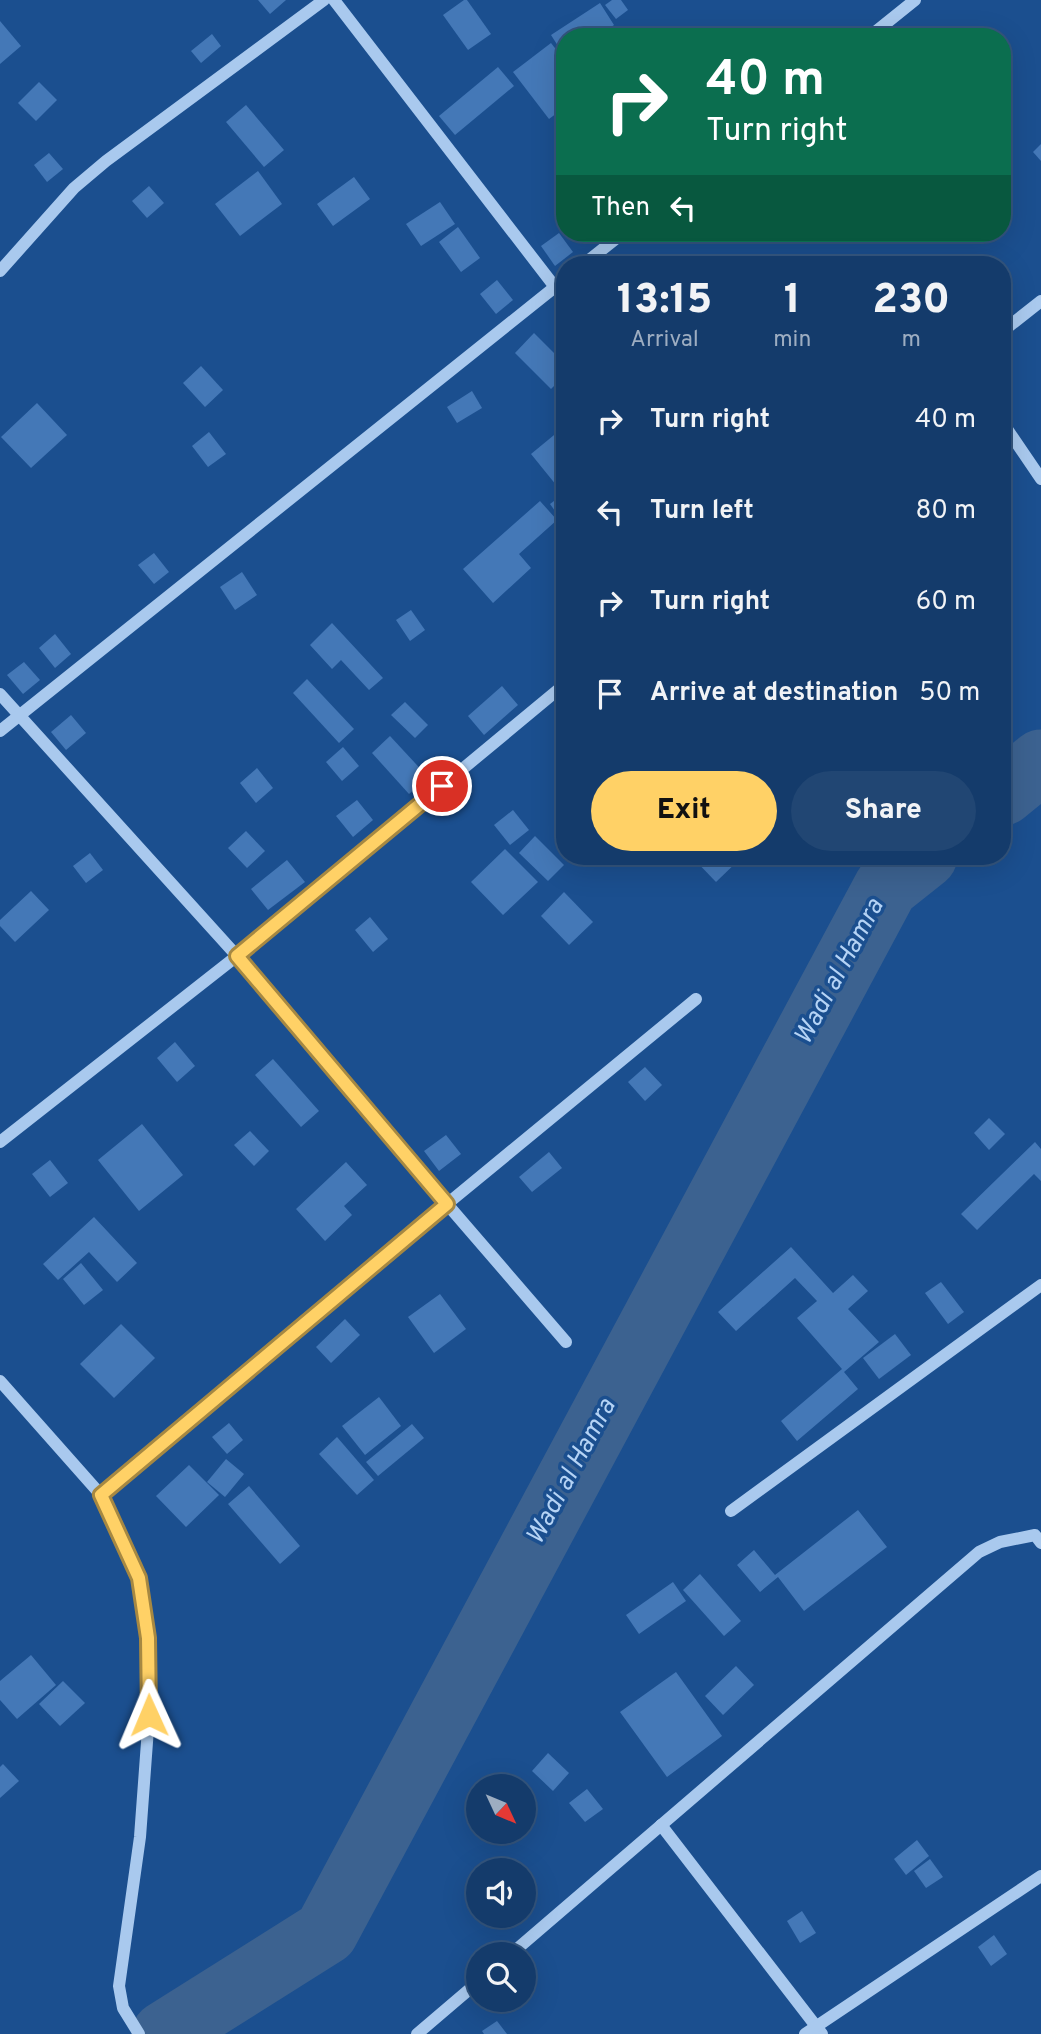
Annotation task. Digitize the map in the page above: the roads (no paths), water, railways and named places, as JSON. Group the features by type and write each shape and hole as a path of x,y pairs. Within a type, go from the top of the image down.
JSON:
{"street":[{"path":"0,271 74,188 106,160 324,0"},
{"path":"334,0 556,278"},
{"path":"880,28 915,0"},
{"path":"594,256 612,242"},
{"path":"0,731 556,286"},
{"path":"1011,325 1041,301"},
{"path":"1011,435 1041,479"},
{"path":"0,1142 237,956 556,691"},
{"path":"0,694 237,956 566,1342"},
{"path":"101,1495 696,999"},
{"path":"731,1511 1041,1285"},
{"path":"0,1381 101,1495 139,1578 148,1638 149,1715 140,1837 119,1986 123,2008 139,2034"},
{"path":"525,1942 979,1552 1000,1542 1039,1537"},
{"path":"661,1825 819,2030"},
{"path":"805,2034 819,2030 1041,1876"},
{"path":"418,2034 466,1992"}],"waterway":[{"name":"Wadi al Hamra","path":"1011,786 1041,762"},
{"name":"Wadi al Hamra","path":"164,2034 326,1932 886,887 914,865"}]}
